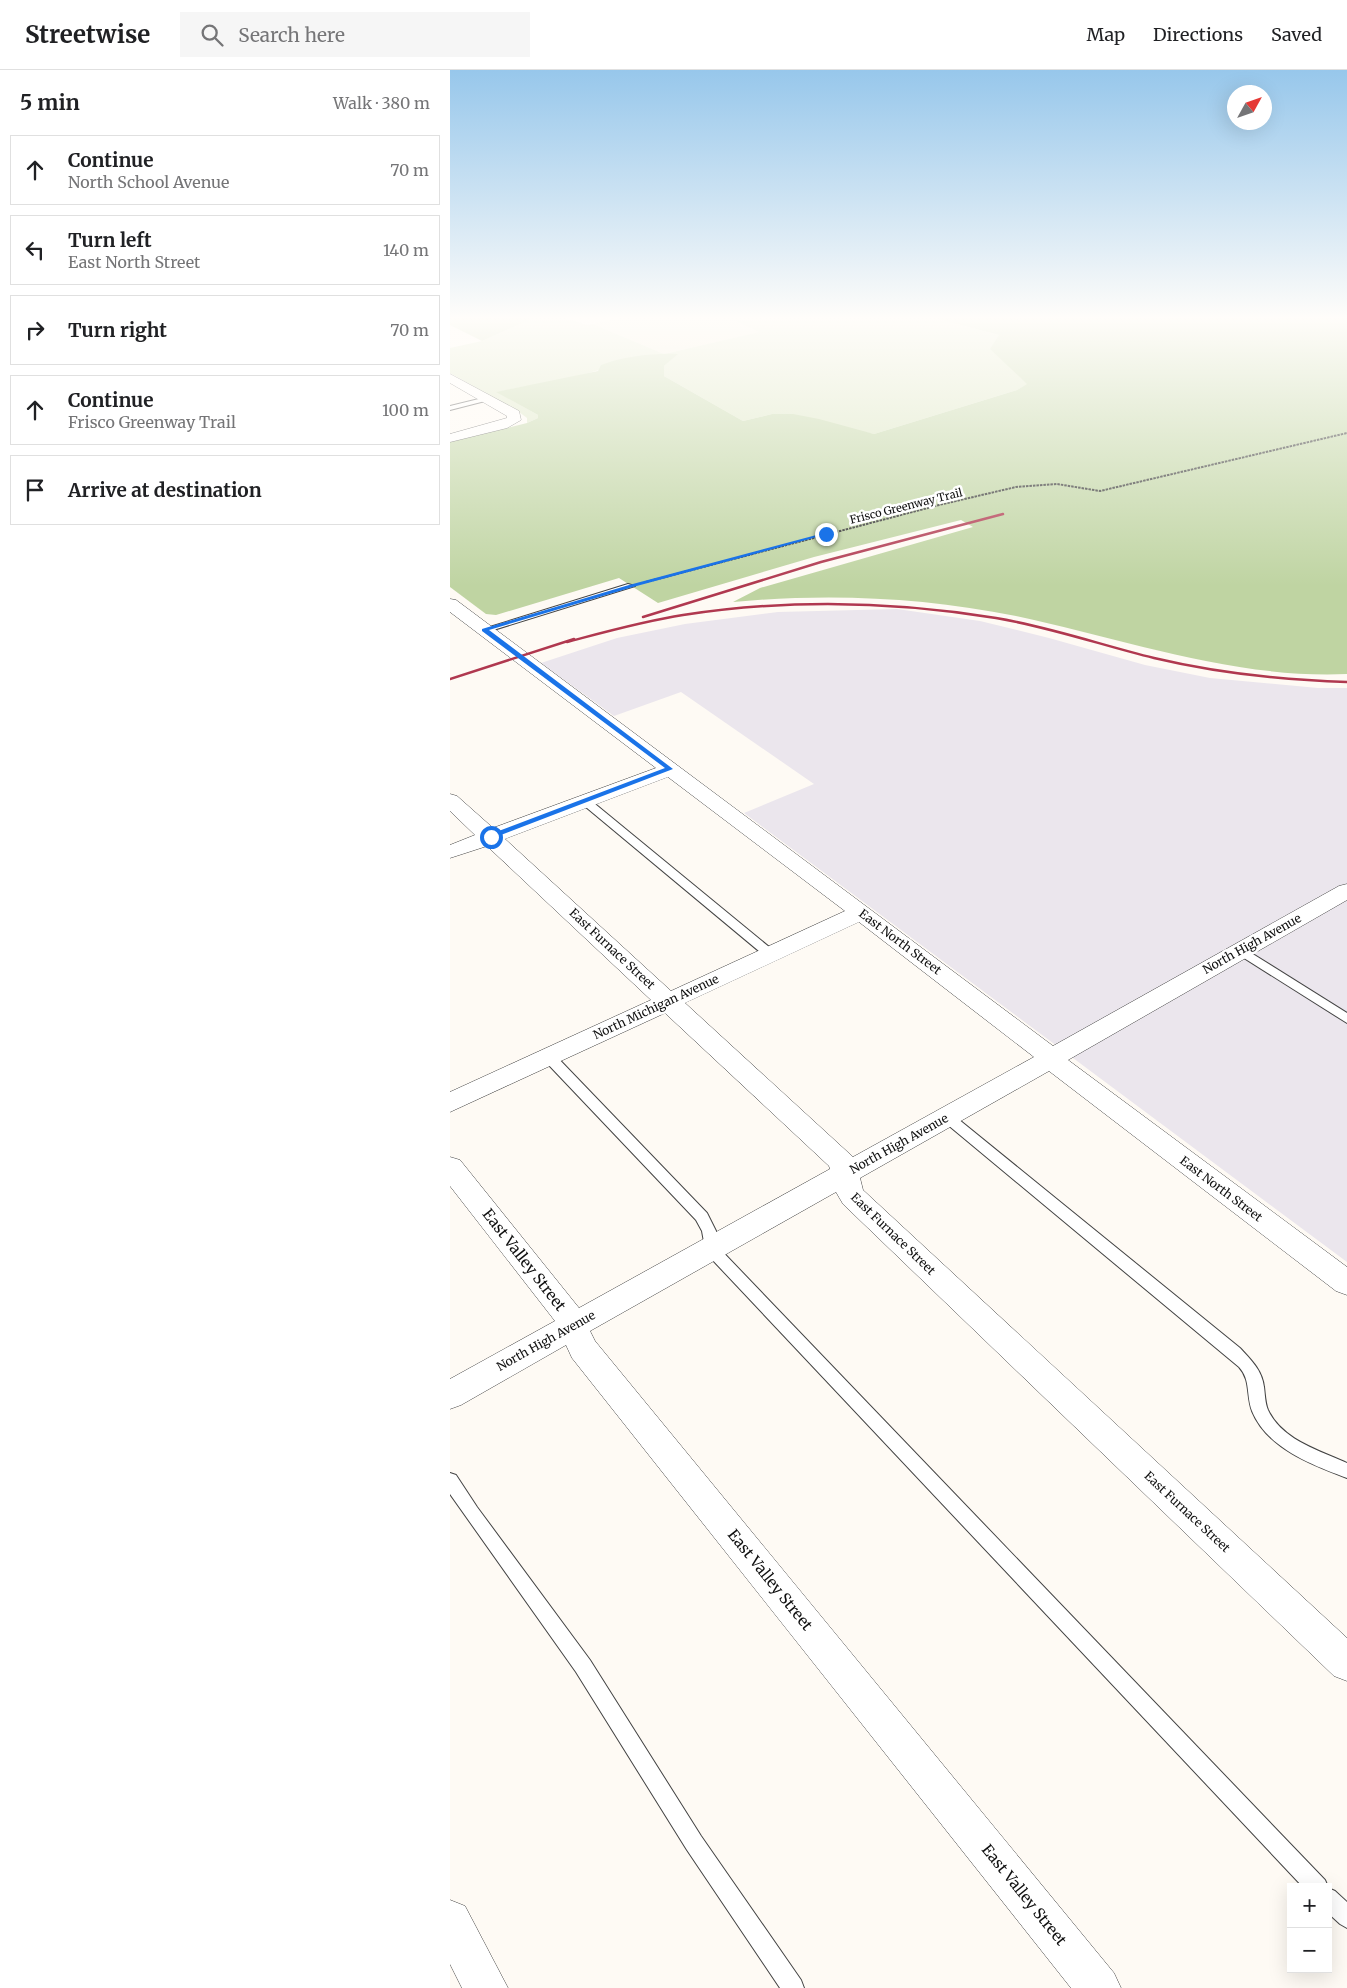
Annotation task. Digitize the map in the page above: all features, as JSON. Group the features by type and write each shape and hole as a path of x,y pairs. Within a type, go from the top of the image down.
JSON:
{"street":[{"path":"450,438 502,425 514,420 514,414 501,407"},
{"name":"East North Street","path":"450,604 862,912 1042,1050 1050,1059 1347,1284"},
{"path":"450,852 670,769"},
{"name":"East Furnace Street","path":"450,800 842,1162 849,1191 853,1197 1347,1663"},
{"name":"North High Avenue","path":"450,1395 947,1117 1347,890"},
{"name":"North Michigan Avenue","path":"450,1102 862,912"},
{"name":"East Valley Street","path":"450,1167 565,1310 583,1349 1099,1988"},
{"path":"450,1921 486,1988"}],"lane":[{"path":"484,630 631,586"},
{"path":"585,801 770,954"},
{"path":"1240,950 1347,1019"},
{"path":"549,1057 702,1217 709,1231 710,1249 1314,1883"},
{"path":"947,1117 1234,1353 1252,1373 1260,1410 1268,1424 1281,1437 1303,1452 1347,1471"},
{"path":"450,1480 471,1512 583,1666 694,1843 793,1988"},
{"path":"1332,1902 1347,1917"}],"path":[{"name":"Frisco Greenway Trail","path":"631,586 939,505 1016,487 1057,484 1100,491 1347,433"}],"shaded area":[{"path":"897,609 980,621 1145,665 1210,678 1318,688 1347,688 1347,1262 744,813 814,784 681,692 614,716 541,663 617,638 685,624 778,612"}],"green space":[{"path":"509,407 523,407 538,415 538,418 527,423 527,418"},
{"path":"522,407 718,407 743,421 772,414 793,414 874,434 963,407 1347,407 1347,674 1305,674 1221,664 1180,656 1016,616 946,605 875,598 839,597 733,602 760,588 973,527 961,520 814,557 658,603 619,578 496,615 486,614 450,587 450,442 527,423 538,418 538,415"},
{"path":"718,407 963,407 874,434 772,414 743,421"}],"railway":[{"path":"643,617 821,562 1003,514"},
{"path":"567,642 654,620 722,610 800,604 879,605 957,612 996,618 1056,631 1154,658 1226,672 1298,680 1347,682"},
{"path":"450,679 574,639"}],"route":[{"path":"491,837 670,769 484,630 631,586 826,534"}]}
